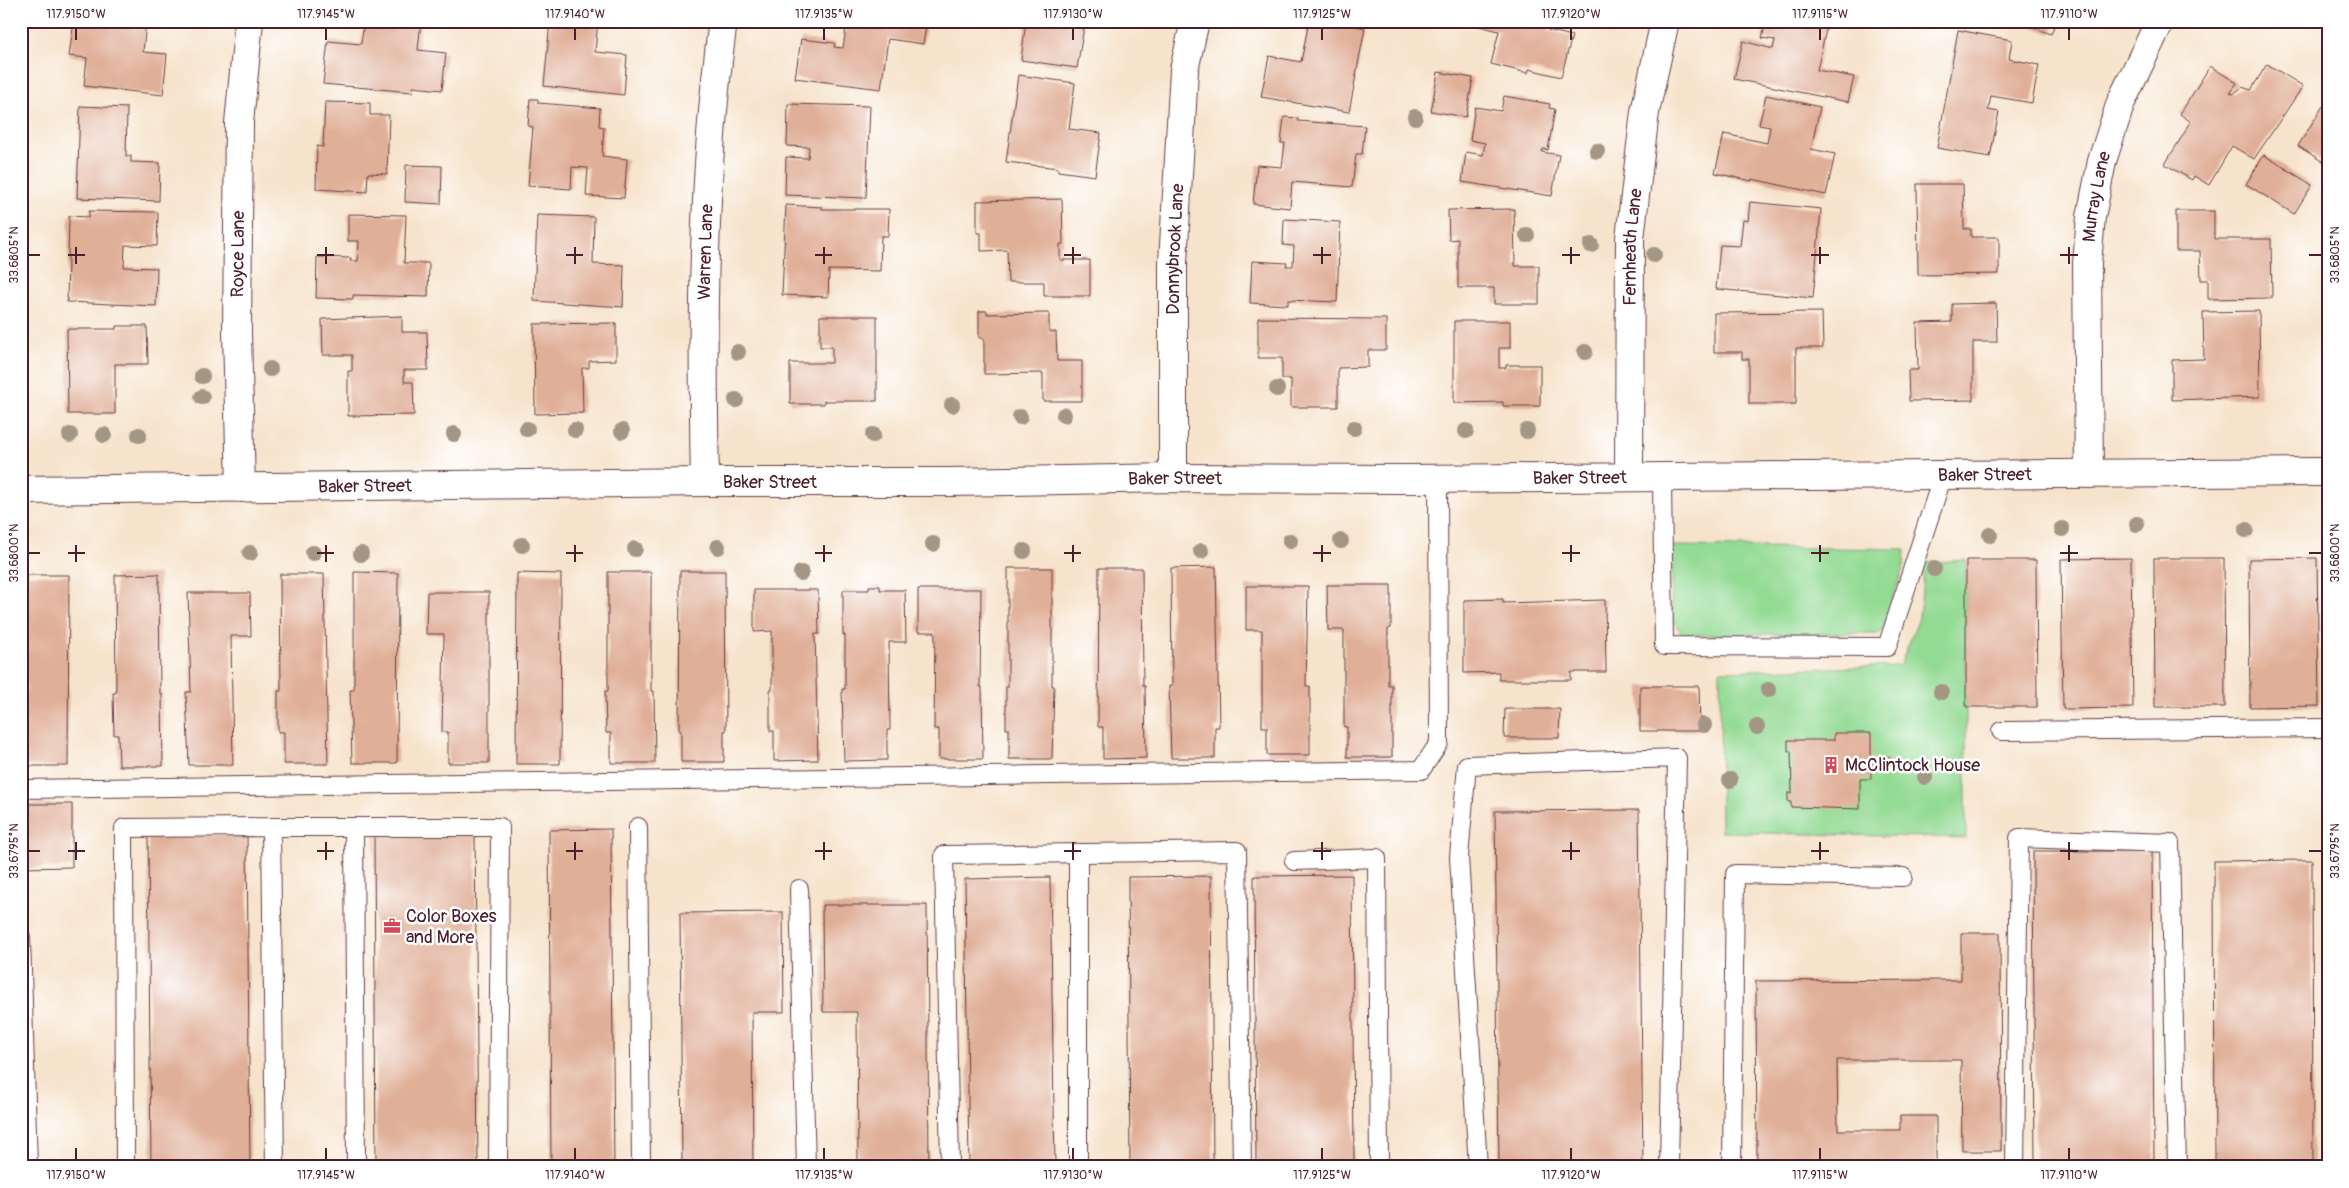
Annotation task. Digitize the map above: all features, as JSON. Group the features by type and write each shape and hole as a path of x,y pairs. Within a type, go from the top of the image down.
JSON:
{"main road":[{"name":"Royce Lane","path":"241,488 237,332 239,123 249,21"},
{"name":"Warren Lane","path":"705,482 705,238 717,67 723,21"},
{"name":"Donnybrook Lane","path":"1173,478 1173,262 1184,70 1195,21"},
{"name":"Fernheath Lane","path":"1629,477 1630,238 1645,112 1665,21"},
{"name":"Murray Lane","path":"2089,474 2088,263 2092,217 2102,161 2121,102 2160,21"},
{"name":"Baker Street","path":"21,490 705,482 950,482 1173,478 1438,479 2328,472"}],"lane":[{"path":"1662,477 1664,646 1887,647 1942,475"},
{"path":"21,789 1421,770 1439,743 1438,479"},
{"path":"2001,731 2328,728"},
{"path":"1478,1167 1459,857 1467,765 1677,758 1668,1167"},
{"path":"271,827 275,1167"},
{"path":"354,827 356,1167"},
{"path":"125,1167 124,828 500,827 498,1167"},
{"path":"638,827 641,1167"},
{"path":"2015,1167 2019,838 2170,843 2177,1167"},
{"path":"950,1167 944,855 1237,851 1242,1167"},
{"path":"1078,853 1078,1167"},
{"path":"1294,861 1377,858 1378,1167"},
{"path":"1732,1167 1735,874 1903,877"},
{"path":"799,889 806,1167"},
{"path":"21,936 28,1167"}],"green space":[{"path":"1673,546 1905,549 1904,565 1881,633 1684,635 1671,619"},
{"path":"1966,560 1966,838 1721,832 1720,671 1900,666 1919,618 1925,563"}],"building":[{"path":"74,21 146,22 143,52 167,54 163,95 84,86 87,58 69,56"},
{"path":"364,21 421,21 418,50 446,53 442,90 413,87 412,92 323,84 328,41 361,44"},
{"path":"550,21 598,21 595,52 627,55 624,95 544,86"},
{"path":"835,21 927,21 923,44 888,39 881,89 795,78 801,39 835,43 834,47 843,48 846,28 834,26"},
{"path":"1026,21 1085,21 1077,68 1021,60"},
{"path":"1309,21 1332,21 1365,28 1349,112 1261,97 1269,56 1301,62"},
{"path":"1380,21 1397,21 1396,25"},
{"path":"1476,21 1550,21 1548,30 1572,36 1561,77 1529,69 1528,73 1491,64 1499,31 1475,25"},
{"path":"1766,21 1828,21 1817,70 1854,77 1848,102 1734,79 1743,41 1773,49 1775,40 1762,38"},
{"path":"2018,21 2056,21 2051,34"},
{"path":"1958,30 2012,40 2009,59 2039,65 2032,103 1991,96 1988,110 1999,112 1990,157 1937,148"},
{"path":"2267,64 2303,86 2254,159 2232,146 2209,185 2194,176 2192,180 2165,164 2191,122 2180,114 2210,66 2237,83 2230,92 2233,94 2242,87 2251,90"},
{"path":"1438,72 1473,78 1466,117 1431,111"},
{"path":"1018,75 1075,83 1069,129 1101,133 1095,176 1058,171 1058,168 1006,162"},
{"path":"1766,95 1820,107 1811,149 1835,154 1826,195 1715,173 1724,134 1767,143 1770,127 1759,125"},
{"path":"1504,96 1550,104 1549,108 1555,109 1548,150 1543,149 1542,152 1559,155 1552,196 1462,182 1466,152 1483,155 1485,143 1470,140 1475,107 1501,111"},
{"path":"530,99 538,99 538,103 600,108 599,126 604,127 602,156 627,159 624,198 586,196 588,168 572,167 571,189 528,186 533,127 528,126"},
{"path":"325,102 370,103 370,115 389,115 387,174 368,173 367,192 316,189 317,146 323,147"},
{"path":"788,104 870,106 866,198 785,195 786,157 808,158 809,147 787,146"},
{"path":"2328,105 2328,165 2298,146 2323,106 2326,108"},
{"path":"80,106 127,108 126,156 131,156 131,162 160,163 159,201 77,198"},
{"path":"1284,117 1298,118 1298,121 1365,126 1362,154 1356,154 1352,187 1292,182 1290,208 1253,204 1257,165 1282,167 1285,143 1281,143"},
{"path":"2264,155 2312,185 2294,214 2246,184"},
{"path":"406,165 442,166 441,204 405,202"},
{"path":"1917,184 1963,184 1964,229 1971,229 1971,237 1999,237 1999,274 1918,275"},
{"path":"1062,199 1063,244 1060,244 1060,260 1090,260 1090,296 1044,296 1044,282 1008,282 1007,250 981,251 981,233 977,233 977,201"},
{"path":"1750,202 1821,209 1813,298 1716,289 1720,245 1740,246 1743,220 1748,221"},
{"path":"786,205 822,207 822,209 889,209 888,236 881,236 880,271 829,270 828,297 782,295"},
{"path":"1514,209 1515,266 1539,266 1539,304 1494,304 1494,288 1458,288 1458,239 1449,240 1448,210"},
{"path":"89,211 158,212 157,246 125,245 124,267 157,268 156,306 67,302 69,216 89,217"},
{"path":"2176,211 2214,211 2214,239 2271,239 2272,298 2208,299 2208,280 2201,280 2200,251 2176,251"},
{"path":"348,214 406,215 404,263 429,263 428,297 353,295 353,299 316,298 317,257 351,258 350,261 358,261 359,241 348,241"},
{"path":"537,215 594,217 593,264 624,265 623,307 534,301"},
{"path":"1284,219 1340,222 1337,302 1288,300 1288,305 1250,303 1252,261 1287,263 1286,266 1293,266 1294,246 1283,245"},
{"path":"1996,303 1997,342 1973,342 1973,400 1909,401 1908,370 1918,370 1917,323 1952,322 1952,304"},
{"path":"979,311 987,311 987,314 1049,313 1049,332 1056,332 1057,361 1082,361 1082,401 1043,401 1043,373 984,374 984,338 979,338"},
{"path":"2259,311 2260,397 2172,400 2172,360 2204,359 2203,312"},
{"path":"1822,312 1823,348 1796,348 1796,404 1749,404 1749,359 1742,359 1742,352 1714,352 1714,313"},
{"path":"402,316 402,332 427,332 428,370 404,370 404,382 413,382 414,415 348,416 348,371 352,371 352,355 323,355 322,319"},
{"path":"820,316 877,316 877,401 824,401 824,404 790,404 790,363 832,363 832,347 820,347"},
{"path":"1258,318 1386,319 1386,350 1368,350 1368,367 1338,368 1338,407 1291,407 1291,379 1282,379 1282,358 1258,358"},
{"path":"1454,321 1510,321 1510,348 1499,348 1499,368 1506,368 1506,365 1540,365 1540,406 1503,406 1503,402 1454,403"},
{"path":"616,323 616,360 589,361 589,368 582,368 583,413 535,414 534,324"},
{"path":"116,326 147,326 148,364 115,364 115,414 68,414 67,329 116,329"},
{"path":"2131,558 2133,708 2063,709 2061,559"},
{"path":"2154,558 2224,558 2225,707 2155,707"},
{"path":"2317,558 2319,706 2250,707 2249,559"},
{"path":"1966,560 2036,560 2037,707 1966,707"},
{"path":"1216,567 1219,727 1215,727 1215,758 1171,758 1169,686 1172,686 1171,568"},
{"path":"1008,568 1052,568 1052,686 1054,686 1052,759 1009,759 1009,729 1006,729"},
{"path":"1099,568 1142,568 1146,758 1103,759 1103,727 1098,727"},
{"path":"680,571 725,571 726,731 724,731 724,762 681,762 681,731 679,731"},
{"path":"354,572 398,573 397,763 352,763 350,690 354,690"},
{"path":"608,572 651,572 651,691 654,691 655,763 611,763 611,733 606,733 605,691 608,691"},
{"path":"517,573 561,574 560,764 516,764"},
{"path":"159,574 163,766 119,766 118,735 114,735 113,693 116,693 115,575"},
{"path":"280,574 324,574 328,764 284,764 284,732 278,732 278,691 281,691"},
{"path":"26,575 69,575 68,766 24,766 22,695 26,695"},
{"path":"1327,585 1391,585 1391,628 1388,629 1388,685 1392,685 1392,757 1347,757 1347,727 1344,727 1344,630 1328,630"},
{"path":"869,586 880,586 880,590 905,590 906,642 889,642 890,730 887,730 887,760 844,761 842,689 845,689 845,635 843,635 843,590 869,590"},
{"path":"1246,586 1308,586 1306,686 1310,686 1310,755 1267,755 1267,727 1262,727 1262,630 1246,630"},
{"path":"918,589 981,589 980,687 982,687 983,759 939,759 939,729 934,729 935,632 918,632"},
{"path":"754,590 818,590 819,634 815,634 818,760 774,761 774,731 770,731 772,631 754,632"},
{"path":"427,592 489,592 489,763 448,763 448,732 442,732 444,634 426,634"},
{"path":"188,593 250,593 251,636 231,636 233,765 189,765 186,692 191,692"},
{"path":"1503,599 1503,603 1605,600 1606,672 1571,672 1571,680 1499,680 1499,672 1464,673 1464,600"},
{"path":"1640,686 1699,686 1700,731 1640,731"},
{"path":"1505,709 1560,709 1559,738 1504,738"},
{"name":"McClintock House","path":"1834,733 1871,733 1871,779 1860,779 1860,809 1791,807 1791,802 1788,802 1788,793 1792,793 1791,751 1788,751 1788,740 1834,740"},
{"path":"21,804 72,804 72,867 21,868"},
{"path":"1639,810 1643,1167 1499,1167 1495,811"},
{"path":"611,829 614,1167 551,1167 549,830"},
{"path":"475,833 478,1167 376,1167 374,834"},
{"path":"148,835 247,835 250,1167 151,1167"},
{"path":"2033,851 2152,851 2154,1167 2035,1167"},
{"path":"2312,860 2313,1167 2215,1167 2214,861"},
{"path":"1352,875 1354,1167 1256,1167 1254,876"},
{"path":"1211,876 1213,1167 1130,1167 1128,877"},
{"path":"1050,877 1055,1167 969,1167 965,879"},
{"path":"822,905 927,905 929,1167 858,1167 857,1012 823,1012"},
{"path":"783,912 784,1012 752,1012 753,1167 682,1167 680,913"},
{"path":"1961,933 2000,933 2001,1151 1962,1151 1961,1060 1837,1060 1838,1130 1900,1130 1900,1116 1936,1116 1936,1167 1757,1167 1756,981 1961,980"}],"place":[{"name":"McClintock House","path":"1831,765"},
{"name":"Color Boxes and More","path":"392,926"}]}
